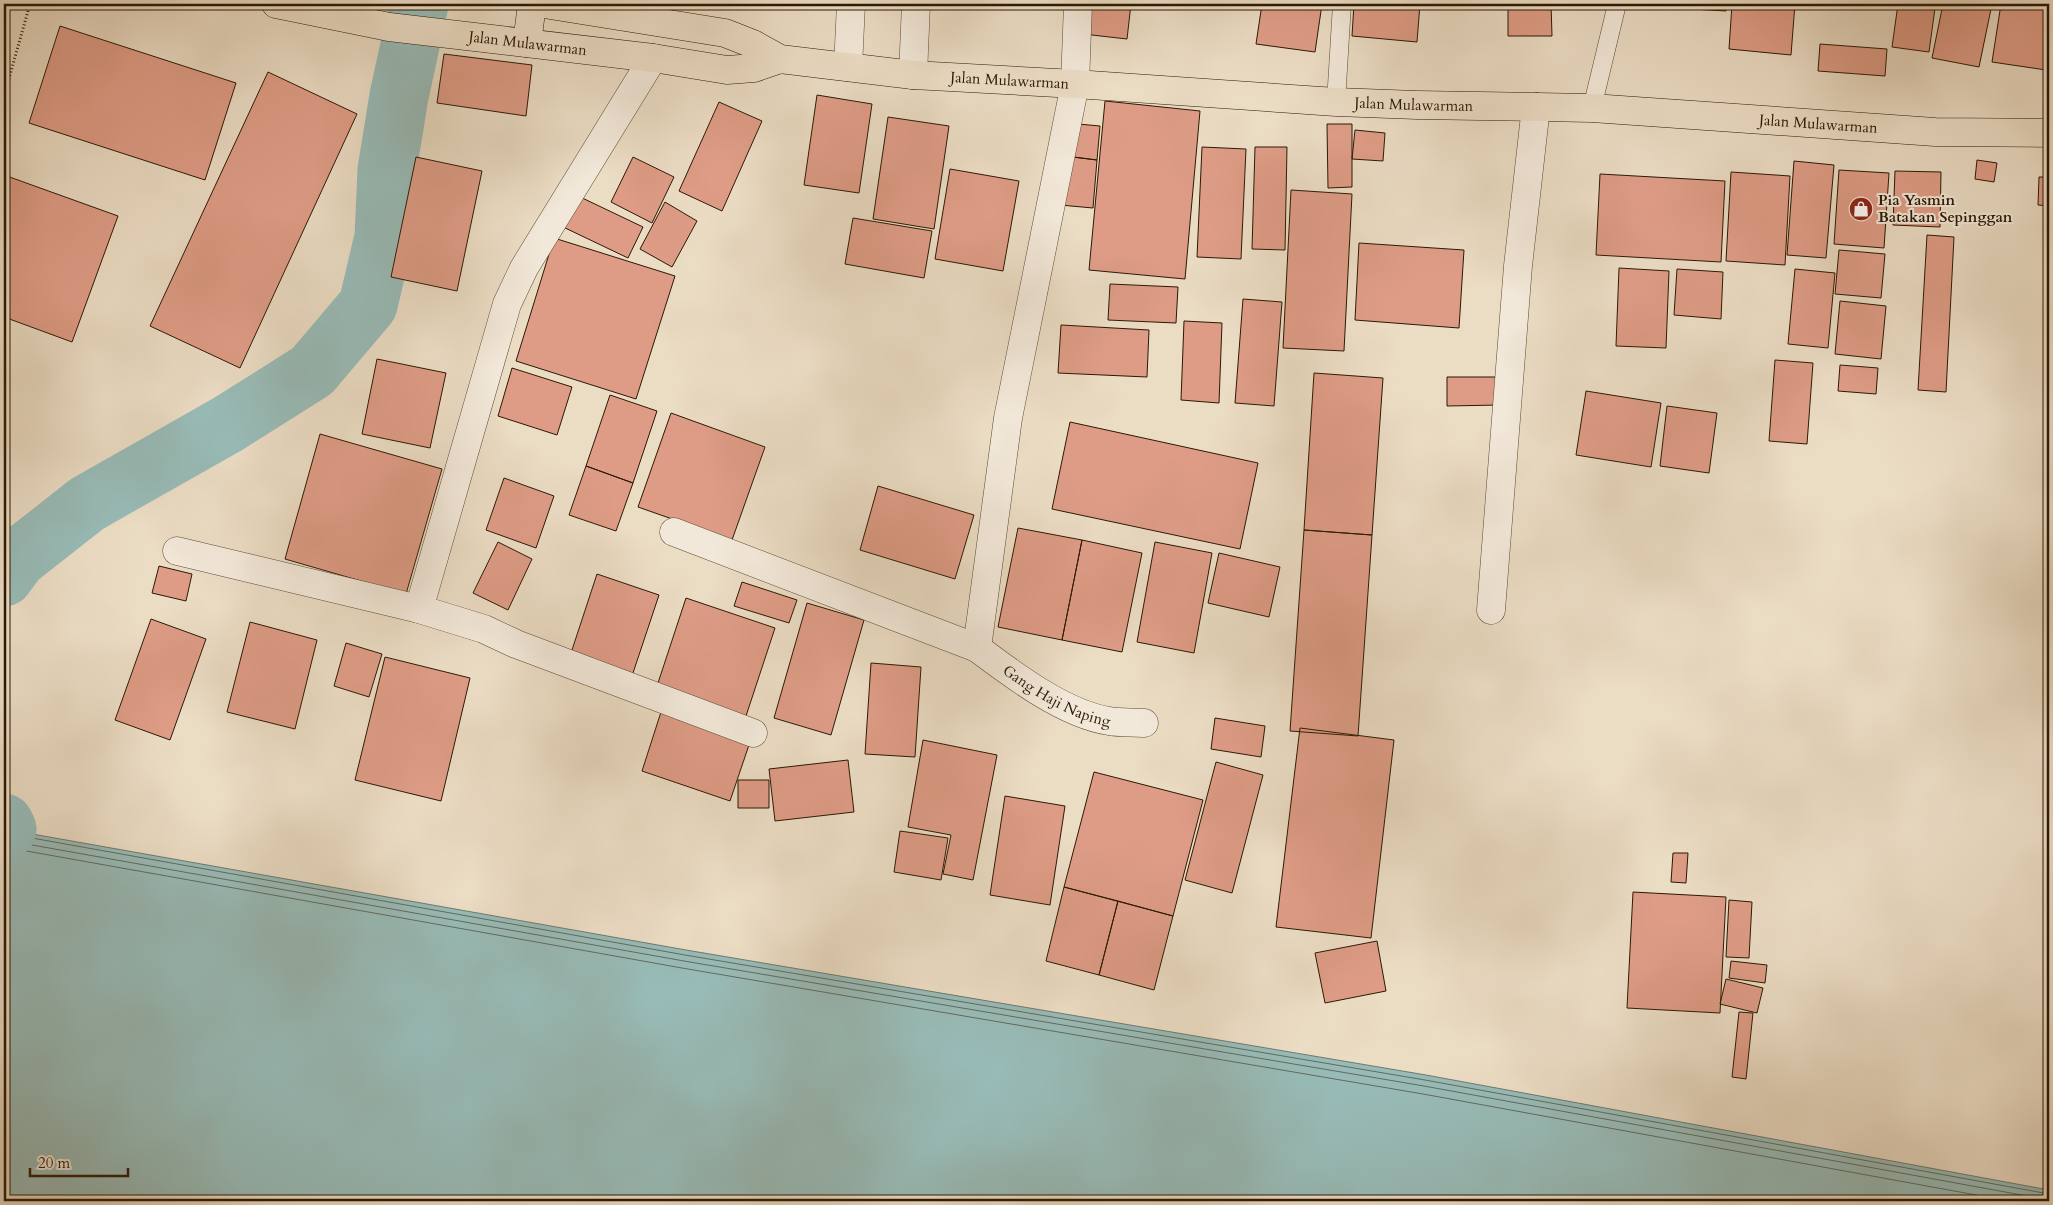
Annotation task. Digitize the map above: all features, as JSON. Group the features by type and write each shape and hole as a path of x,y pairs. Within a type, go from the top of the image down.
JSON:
{"highway":[{"name":"Jalan Mulawarman","path":"276,4 389,27 652,58 727,70 754,68 780,59"},
{"path":"527,43 532,4"},
{"name":"Jalan Mulawarman","path":"544,4 725,33 753,44 780,59 913,75 1336,102 1592,108 1935,132 2049,133"}],"street":[{"path":"848,67 851,4"},
{"path":"913,75 916,4"},
{"path":"977,648 1008,418 1075,84 1078,4"},
{"path":"419,609 508,304 524,268 652,58"},
{"path":"1491,610 1518,266 1536,107"},
{"name":"Gang Haji Naping","path":"674,532 977,648 1011,674 1068,708 1108,721 1144,722"},
{"path":"177,551 419,609 484,629 516,644 753,733"}],"lane":[{"path":"1336,102 1342,4"},
{"path":"1592,108 1617,4"}],"path":[{"path":"4,96 30,4"}],"water":[{"path":"4,829 686,950 1426,1075 2049,1190 2049,1201 4,1201"}],"building":[{"path":"1086,4 1131,4 1127,39 1083,34"},
{"path":"1262,4 1322,4 1315,52 1256,44"},
{"path":"1354,4 1420,4 1417,42 1352,36"},
{"path":"1508,4 1551,4 1552,36 1508,36"},
{"path":"1658,4 1726,4 1726,11 1658,7"},
{"path":"1732,4 1795,4 1791,55 1729,49"},
{"path":"1898,4 1935,8 1929,52 1892,47"},
{"path":"1943,4 1992,4 1979,67 1932,58"},
{"path":"2001,4 2049,4 2049,48 2046,70 1992,62"},
{"path":"60,26 236,83 205,180 29,123"},
{"path":"1820,44 1887,49 1885,76 1818,71"},
{"path":"444,54 532,65 526,116 437,103"},
{"path":"268,72 357,114 240,368 150,326"},
{"path":"817,95 872,104 859,193 804,185"},
{"path":"1105,101 1200,111 1185,279 1089,270"},
{"path":"719,102 762,121 722,211 679,191"},
{"path":"888,117 949,126 934,229 873,219"},
{"path":"1067,123 1100,126 1097,160 1065,156"},
{"path":"1327,124 1352,124 1352,187 1328,188"},
{"path":"1355,130 1385,133 1383,161 1352,159"},
{"path":"1202,147 1246,149 1241,259 1197,257"},
{"path":"1255,147 1287,147 1285,250 1252,249"},
{"path":"1065,156 1097,160 1093,208 1060,205"},
{"path":"416,157 482,171 457,291 391,277"},
{"path":"633,157 674,177 652,223 611,202"},
{"path":"1977,160 1997,163 1994,182 1975,179"},
{"path":"1794,161 1834,165 1826,258 1787,255"},
{"path":"950,169 1019,181 1003,271 935,259"},
{"name":"Pia Yasmin Batakan Sepinggan","path":"1839,170 1889,173 1884,248 1834,244"},
{"path":"1895,171 1941,172 1940,227 1893,225"},
{"path":"1731,172 1790,176 1785,265 1726,261"},
{"path":"1600,174 1725,181 1721,262 1596,255"},
{"path":"4,175 118,216 72,342 4,317"},
{"path":"2039,177 2049,177 2049,206 2038,205"},
{"path":"1291,190 1352,194 1344,351 1283,348"},
{"path":"576,195 643,227 628,258 561,226"},
{"path":"665,202 697,221 672,267 640,249"},
{"path":"853,218 932,231 924,278 845,264"},
{"path":"1927,235 1954,237 1946,392 1918,390"},
{"path":"554,238 675,276 636,399 516,361"},
{"path":"1359,243 1464,250 1459,328 1355,320"},
{"path":"1839,250 1885,254 1881,298 1835,294"},
{"path":"1619,268 1669,271 1666,348 1616,346"},
{"path":"1677,269 1723,272 1721,319 1674,315"},
{"path":"1795,269 1835,273 1828,348 1788,344"},
{"path":"1110,284 1178,287 1176,323 1108,320"},
{"path":"1243,299 1282,302 1274,406 1235,403"},
{"path":"1840,301 1886,306 1881,359 1835,354"},
{"path":"1184,321 1222,323 1219,403 1181,400"},
{"path":"1061,325 1149,330 1147,377 1058,373"},
{"path":"377,359 446,373 430,448 362,434"},
{"path":"1775,360 1813,363 1807,444 1769,441"},
{"path":"1840,365 1878,368 1876,394 1838,391"},
{"path":"512,368 572,387 557,435 498,416"},
{"path":"1314,373 1383,378 1372,535 1304,530"},
{"path":"1447,377 1498,377 1499,405 1447,406"},
{"path":"1586,391 1661,403 1651,467 1576,455"},
{"path":"610,395 657,411 633,483 586,466"},
{"path":"1667,406 1717,413 1709,473 1660,466"},
{"path":"671,413 765,447 732,540 638,507"},
{"path":"1070,422 1258,463 1240,549 1052,509"},
{"path":"320,434 442,469 406,594 285,559"},
{"path":"586,466 633,483 616,531 569,515"},
{"path":"504,478 554,496 536,548 486,530"},
{"path":"878,486 974,515 955,579 860,550"},
{"path":"1018,528 1082,540 1062,640 998,627"},
{"path":"1304,530 1372,535 1358,736 1290,731"},
{"path":"1082,540 1142,553 1122,652 1062,640"},
{"path":"498,542 532,559 508,610 473,593"},
{"path":"1155,542 1212,553 1194,653 1137,642"},
{"path":"1219,553 1280,567 1269,617 1208,603"},
{"path":"159,566 192,574 186,601 152,593"},
{"path":"597,574 659,595 632,676 570,656"},
{"path":"742,582 797,600 789,623 734,606"},
{"path":"686,598 775,628 746,716 657,686"},
{"path":"807,603 864,620 831,735 774,718"},
{"path":"151,619 206,639 170,740 115,720"},
{"path":"250,622 317,640 295,729 227,712"},
{"path":"346,643 382,654 369,697 334,686"},
{"path":"385,657 470,678 441,801 355,780"},
{"path":"871,663 921,667 915,757 865,754"},
{"path":"661,712 750,742 730,801 642,771"},
{"path":"1215,718 1265,726 1261,757 1211,749"},
{"path":"1300,728 1394,740 1371,938 1276,927"},
{"path":"923,740 997,755 973,880 943,874 951,835 908,827"},
{"path":"848,760 854,812 775,821 769,769"},
{"path":"1216,762 1263,775 1232,893 1185,880"},
{"path":"1094,772 1203,800 1173,916 1064,887"},
{"path":"738,780 769,780 769,808 738,808"},
{"path":"1005,796 1065,806 1050,905 990,895"},
{"path":"900,831 948,838 941,880 894,872"},
{"path":"1673,853 1688,853 1686,883 1671,882"},
{"path":"1064,887 1118,901 1099,975 1046,961"},
{"path":"1633,892 1726,897 1720,1013 1627,1008"},
{"path":"1729,900 1752,902 1749,958 1726,957"},
{"path":"1118,901 1173,916 1154,990 1099,975"},
{"path":"1377,941 1386,991 1325,1003 1315,953"},
{"path":"1731,961 1767,965 1765,983 1729,978"},
{"path":"1726,979 1763,988 1757,1013 1720,1004"},
{"path":"1739,1012 1753,1013 1746,1079 1732,1077"}],"waterway":[{"path":"4,577 17,559 87,504 228,424 312,371 368,305 384,237 387,170 399,96 419,4"},
{"path":"4,823 7,829"}],"place":[{"name":"Pia Yasmin Batakan Sepinggan","path":"1861,209"}]}
